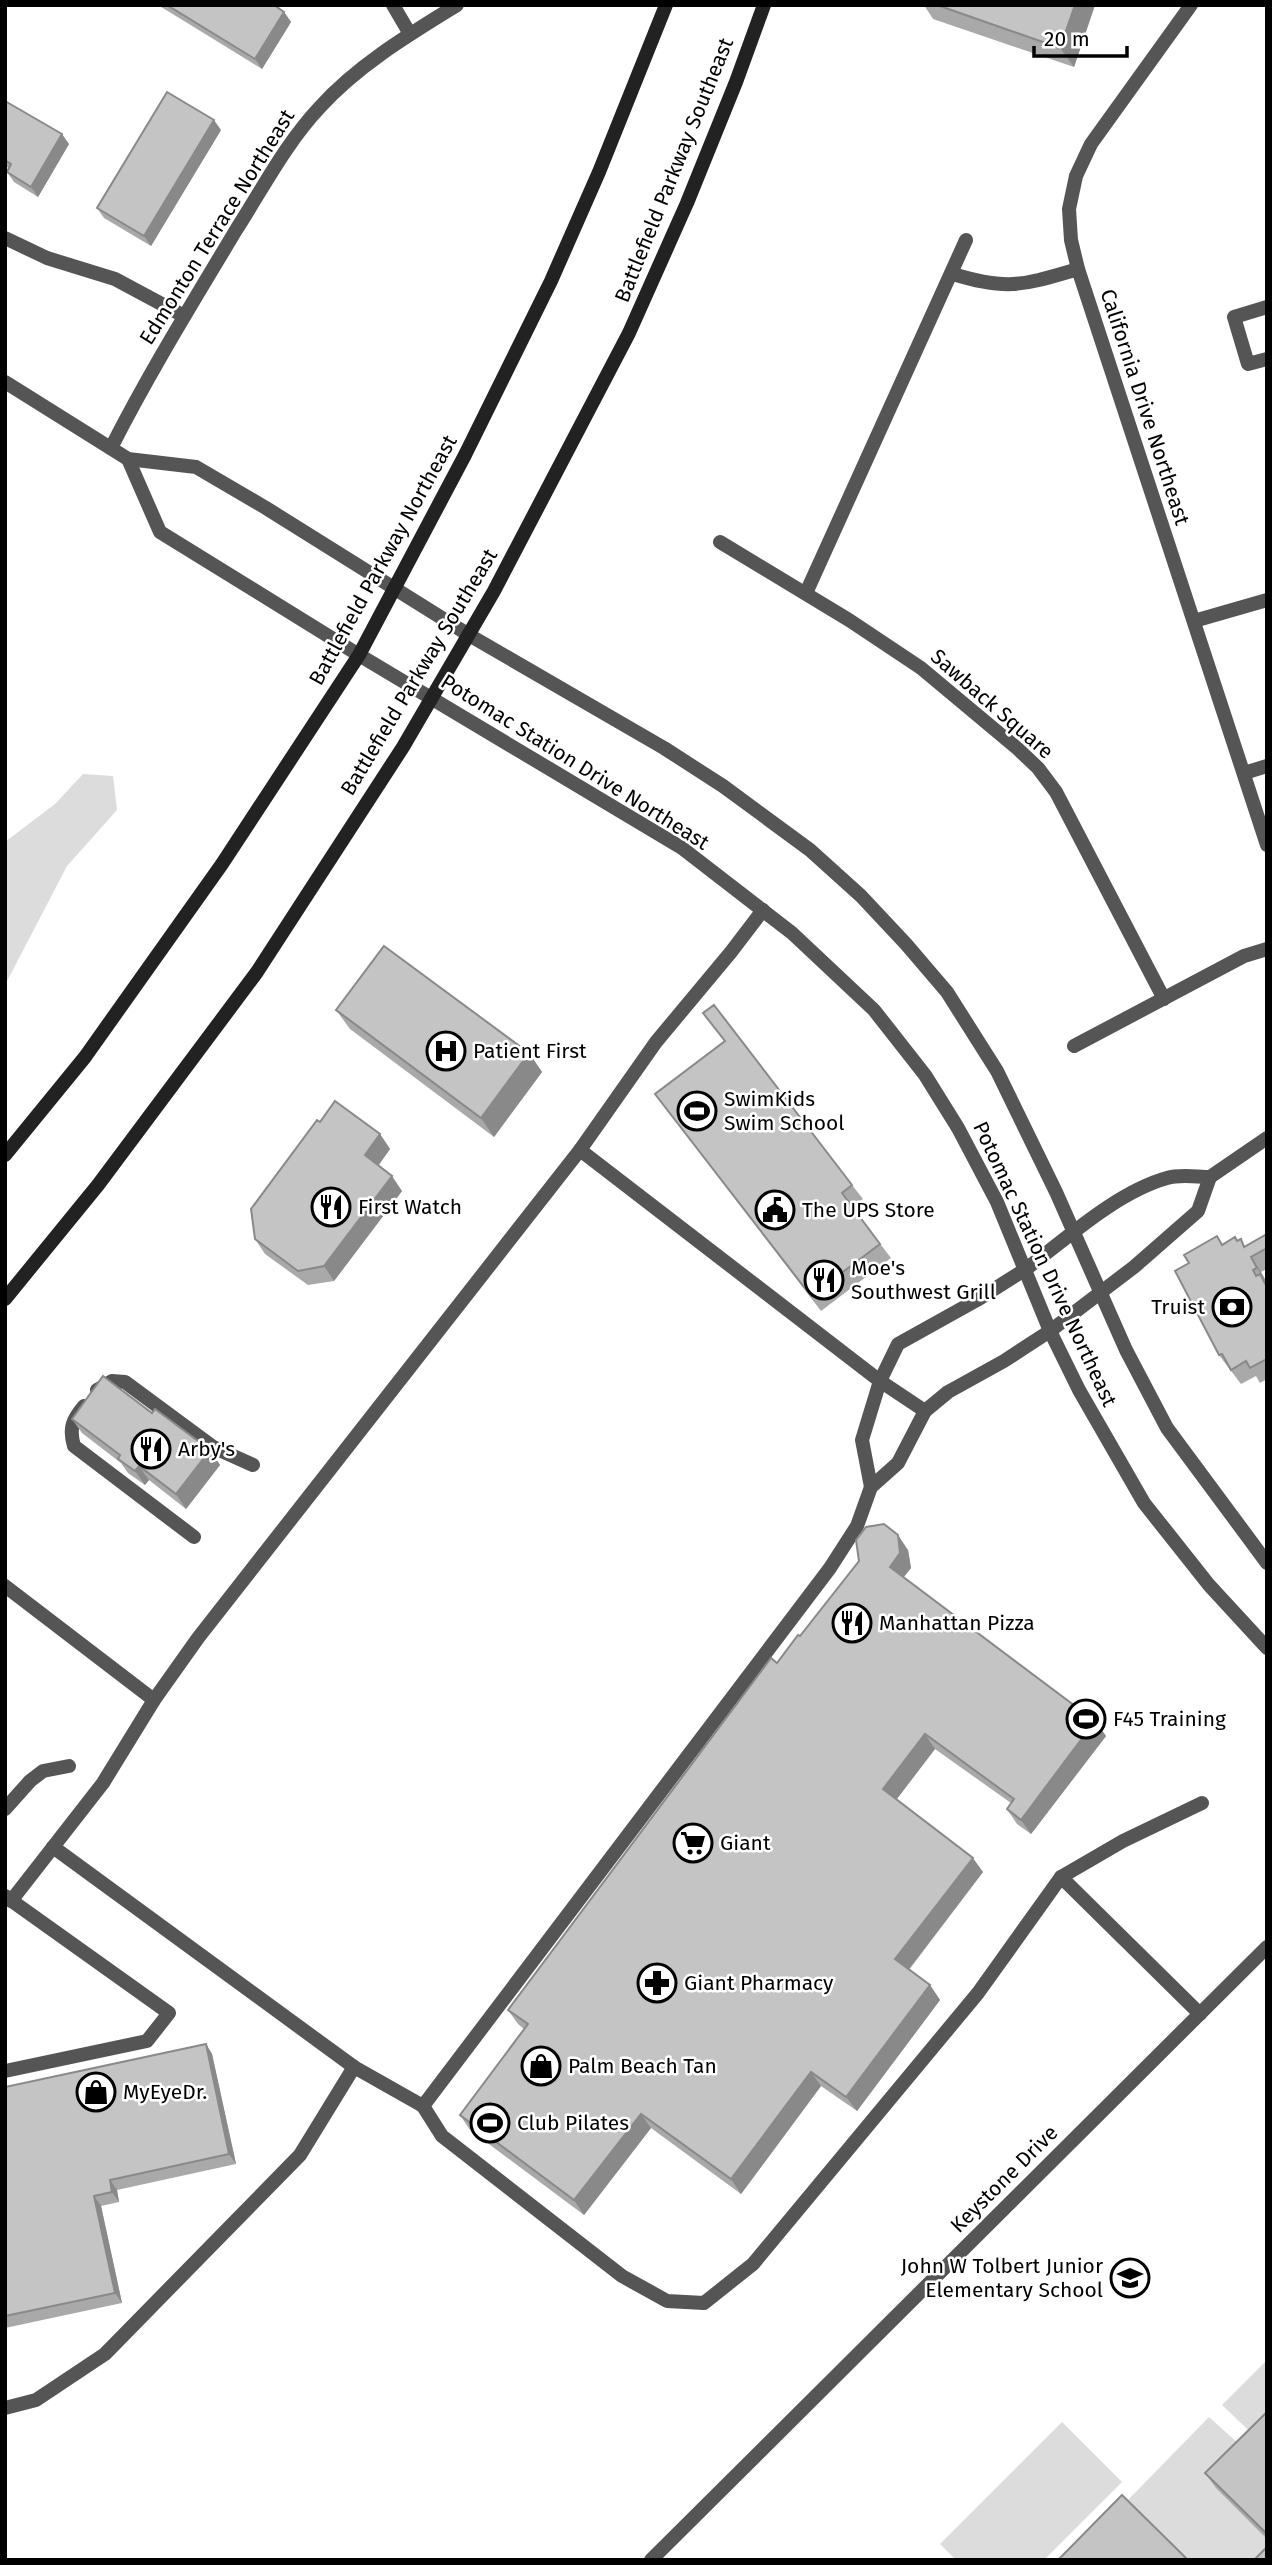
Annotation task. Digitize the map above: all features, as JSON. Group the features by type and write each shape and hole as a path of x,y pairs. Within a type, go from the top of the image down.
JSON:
{"main road":[{"name":"Battlefield Parkway Northeast","path":"5,1155 85,1057 206,887 359,655 465,455 551,281 604,161 666,5"},
{"name":"Battlefield Parkway Southeast","path":"5,1299 98,1185 257,972 403,747 469,635 629,333 692,191 764,5"}],"street":[{"path":"393,5 410,34"},
{"name":"Edmonton Terrace Northeast","path":"111,448 184,316 294,136 322,104 357,74 410,34 457,5"},
{"name":"California Drive Northeast","path":"1192,5 1091,144 1076,176 1069,209 1071,240 1078,270 1267,845"},
{"path":"5,238 47,258 115,279 184,316"},
{"path":"806,593 953,274 966,240"},
{"path":"953,274 993,285 1023,285 1078,270"},
{"path":"1267,307 1234,317 1248,364 1267,359"},
{"name":"Potomac Station Drive Northeast","path":"5,382 128,459 196,467 469,635 664,748 723,786 810,850 861,897 947,992 997,1071 1075,1233 1126,1350 1167,1427 1267,1563"},
{"name":"Potomac Station Drive Northeast","path":"128,459 160,532 359,655 682,848 792,933 874,1010 925,1075 958,1128 997,1202 1050,1331 1079,1390 1144,1503 1209,1584 1267,1648"},
{"name":"Sawback Square","path":"720,542 806,593 920,668 1038,768 1056,792 1164,999"},
{"path":"1194,621 1267,600"},
{"path":"1244,773 1267,766"},
{"path":"5,2071 147,2041 169,2013 8,1898 103,1783 154,1700 198,1638 580,1150 656,1042 732,952 763,910"},
{"path":"1074,1046 1244,957 1267,949"},
{"path":"871,1487 862,1440 880,1381 898,1344 1026,1269 1108,1208 1138,1190 1169,1177 1210,1177 1267,1138"},
{"path":"580,1150 880,1381 925,1411"},
{"path":"423,2106 830,1568 857,1526 871,1487 898,1463 925,1411 948,1392 1004,1361 1050,1331 1101,1293 1198,1211 1210,1177"},
{"path":"194,1537 74,1447 70,1433 74,1418 90,1397 99,1387 112,1381 125,1382 213,1447 253,1465"},
{"path":"5,1586 154,1700"},
{"path":"5,1809 30,1780 43,1771 69,1766"},
{"path":"52,1847 354,2067 423,2106 442,2136 622,2276 667,2301 704,2303 753,2264 978,1993 1061,1877 1123,1840 1202,1803"},
{"path":"1061,1877 1200,2014"},
{"name":"Keystone Drive","path":"651,2560 1267,1947"},
{"path":"5,2408 36,2400 104,2354 300,2155 354,2067"}],"shaded area":[{"path":"83,774 113,776 117,810 67,866 5,985 5,842 55,804"},
{"path":"1267,2360 1267,2437 1261,2442 1222,2405"},
{"path":"1209,2417 1250,2454 1267,2539 1267,2560 1183,2560 1126,2502"},
{"path":"1062,2422 1122,2482 1044,2560 956,2560 940,2544"}],"building":[{"path":"167,5 274,5 284,12 255,59"},
{"path":"937,5 1075,5 1060,48"},
{"path":"167,92 214,120 144,236 97,208"},
{"path":"5,101 62,134 31,187 7,172 11,164 5,160"},
{"name":"Patient First","path":"384,946 529,1053 481,1118 336,1010"},
{"path":"714,1005 852,1185 842,1193 880,1244 811,1296 655,1094 725,1041 703,1013"},
{"name":"First Watch","path":"335,1101 380,1134 365,1155 392,1176 324,1266 298,1271 255,1239 251,1209 317,1120 320,1122"},
{"name":"Truist","path":"1267,1234 1267,1248 1251,1257 1257,1268 1253,1270 1256,1276 1260,1274 1267,1287 1267,1359 1250,1368 1246,1361 1231,1370 1222,1354 1219,1355 1175,1271 1189,1263 1184,1255 1217,1236 1222,1245 1235,1237 1237,1241 1241,1239 1244,1247"},
{"name":"Arby's","path":"103,1376 152,1413 155,1409 210,1450 176,1494 139,1466 135,1471 118,1459 120,1455 72,1419"},
{"path":"884,1524 898,1535 900,1553 890,1567 1095,1721 1021,1820 1007,1809 1014,1799 925,1734 883,1789 973,1858 895,1959 930,1985 846,2097 811,2072 731,2179 641,2114 574,2200 460,2115 528,2024 508,2010 771,1658 777,1663 859,1561 856,1540 866,1527"},
{"path":"206,2044 229,2154 110,2180 112,2192 94,2196 115,2293 5,2316 5,2087"},
{"path":"1267,2412 1267,2534 1205,2473"},
{"path":"1122,2495 1188,2560 1058,2560"},
{"path":"1267,2547 1267,2560 1254,2560"}],"place":[{"name":"Patient First","path":"446,1051"},
{"name":"SwimKids Swim School","path":"697,1111"},
{"name":"First Watch","path":"331,1207"},
{"name":"The UPS Store","path":"775,1210"},
{"name":"Moe's Southwest Grill","path":"824,1280"},
{"name":"Truist","path":"1232,1307"},
{"name":"Arby's","path":"151,1449"},
{"name":"Manhattan Pizza","path":"852,1623"},
{"name":"F45 Training","path":"1086,1719"},
{"name":"Giant","path":"693,1843"},
{"name":"Giant Pharmacy","path":"657,1983"},
{"name":"Palm Beach Tan","path":"541,2066"},
{"name":"MyEyeDr.","path":"96,2092"},
{"name":"Club Pilates","path":"490,2123"},
{"name":"John W Tolbert Junior Elementary School","path":"1130,2278"}]}
